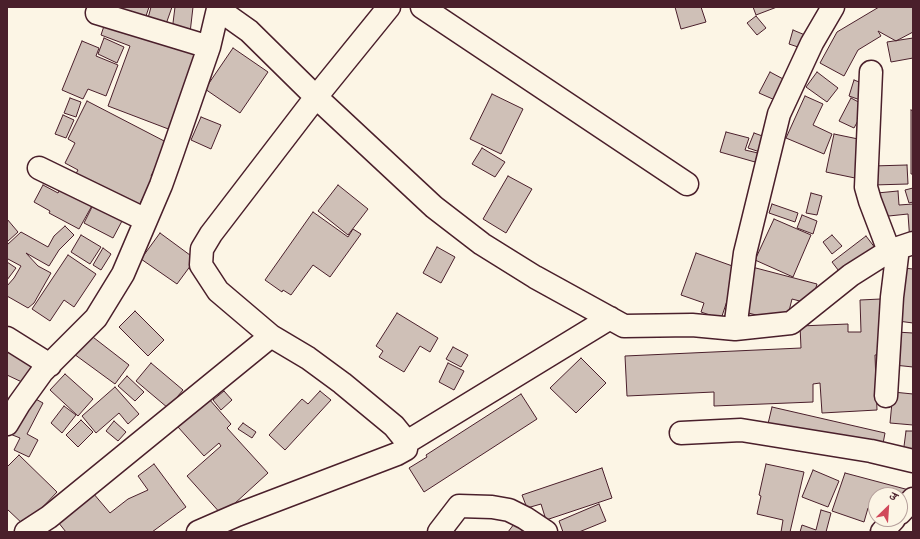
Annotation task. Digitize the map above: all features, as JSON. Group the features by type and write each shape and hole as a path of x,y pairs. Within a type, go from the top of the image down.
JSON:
{"street":[{"path":"198,532 237,515 397,454 406,449 407,442 394,426 342,383 308,358 271,336 218,291 201,265 202,249 211,234 316,97 389,7"},
{"path":"422,7 687,184"},
{"path":"735,328 745,253 779,114 812,42 833,7"},
{"path":"7,424 19,404 42,372 96,318 123,274 161,185 209,47 218,8 249,31 316,97 434,208 482,244 535,277 624,326 692,325 735,328 791,323 851,276 900,247"},
{"path":"97,13 209,47"},
{"path":"871,72 866,187 870,201 900,247 892,297 886,396"},
{"path":"39,168 146,220"},
{"path":"407,442 610,318"},
{"path":"26,532 49,517 271,336"},
{"path":"7,338 50,365"},
{"path":"681,433 741,430 871,451 913,461"},
{"path":"439,532 459,506 510,510 546,532"}],"building":[{"path":"108,7 149,7 144,22"},
{"path":"151,7 172,7 165,27 147,22"},
{"path":"175,7 193,7 190,33 172,31"},
{"path":"675,7 701,7 706,22 681,29"},
{"path":"753,7 777,7 756,15"},
{"path":"879,7 913,7 913,32 896,41 878,31 881,36 858,50 844,76 820,63 837,32"},
{"path":"756,16 766,28 757,35 747,23"},
{"path":"106,20 200,50 171,130 108,106 130,46 101,35"},
{"path":"793,30 805,35 801,48 789,44"},
{"path":"104,38 124,47 117,63 98,54"},
{"path":"913,38 913,58 891,62 887,42"},
{"path":"82,41 99,48 96,56 118,65 106,96 88,89 83,99 62,90"},
{"path":"233,48 268,72 240,113 205,89"},
{"path":"770,72 785,80 775,100 759,93"},
{"path":"817,72 838,88 827,102 806,87"},
{"path":"854,80 867,85 866,102 849,96"},
{"path":"492,94 523,109 501,154 470,139"},
{"path":"805,96 823,104 813,125 832,134 824,154 786,138"},
{"path":"70,98 81,102 76,117 64,113"},
{"path":"851,98 866,106 854,128 839,121"},
{"path":"87,101 168,143 151,176 154,177 136,211 73,179 78,170 65,163 75,143 68,139"},
{"path":"911,110 913,111 913,174 911,174"},
{"path":"63,115 74,120 66,138 55,134"},
{"path":"201,117 221,125 211,149 191,140"},
{"path":"726,132 749,138 745,150 758,153 755,162 720,152"},
{"path":"754,133 768,138 763,153 748,148"},
{"path":"834,134 863,140 855,178 826,172"},
{"path":"482,148 505,162 495,177 472,164"},
{"path":"907,165 908,184 873,185 872,166"},
{"path":"508,176 532,189 506,233 483,219"},
{"path":"43,185 58,193 62,185 94,202 79,229 49,213 50,211 34,202"},
{"path":"338,185 368,209 348,235 318,211"},
{"path":"913,188 913,202 909,203 905,190"},
{"path":"898,191 899,205 913,204 913,241 910,242 908,214 879,217 877,193"},
{"path":"811,193 822,196 817,215 806,213"},
{"path":"772,204 798,213 795,222 769,213"},
{"path":"93,205 122,221 113,238 84,223"},
{"path":"313,212 348,237 353,229 361,234 330,277 313,265 291,295 283,290 282,292 265,280"},
{"path":"802,215 817,221 813,234 797,228"},
{"path":"7,219 18,232 7,242"},
{"path":"774,219 811,235 793,277 755,260"},
{"path":"65,226 74,235 59,250 49,266 26,253 38,266 51,273 34,303 28,308 7,296 7,286 21,266 7,259 7,245 21,232 48,247 54,236"},
{"path":"160,233 194,258 191,265 177,284 141,259"},
{"path":"81,235 101,247 90,264 71,252"},
{"path":"832,235 842,246 832,254 823,242"},
{"path":"866,236 879,253 845,279 832,262"},
{"path":"437,247 455,257 441,283 423,273"},
{"path":"103,248 111,254 101,270 93,265"},
{"path":"696,253 738,268 721,319 701,312 704,303 681,295"},
{"path":"68,255 96,274 74,307 64,300 50,321 32,309"},
{"path":"7,262 16,268 7,280"},
{"path":"752,267 817,284 811,304 792,299 786,323 741,311"},
{"path":"903,268 913,269 913,323 898,321"},
{"path":"881,299 884,354 875,355 877,410 822,413 820,383 813,384 813,402 714,406 714,392 627,396 625,356 801,348 800,326 848,324 848,332 861,332 860,300"},
{"path":"135,311 164,340 148,356 119,327"},
{"path":"397,313 438,338 430,352 420,346 404,372 379,357 383,351 376,346"},
{"path":"896,332 913,333 913,367 894,365"},
{"path":"89,334 129,365 115,384 74,354"},
{"path":"453,347 468,355 461,367 446,359"},
{"path":"7,350 34,364 24,383 7,375"},
{"path":"581,358 606,383 576,413 550,388"},
{"path":"151,363 183,390 168,408 136,381"},
{"path":"448,363 464,371 454,390 439,382"},
{"path":"65,374 93,399 78,416 50,390"},
{"path":"127,376 144,392 135,401 118,386"},
{"path":"115,387 139,414 128,424 119,413 96,433 82,416"},
{"path":"224,391 232,400 221,410 213,400"},
{"path":"320,391 331,400 285,450 269,435 302,399 308,404"},
{"path":"893,392 913,394 913,425 890,423"},
{"path":"521,394 537,419 424,492 409,468 427,457 426,455"},
{"path":"30,396 43,403 27,434 38,440 29,457 14,450 20,438 10,434"},
{"path":"209,399 231,424 227,428 268,473 222,515 187,476 221,446 219,443 204,456 178,427"},
{"path":"64,406 76,415 62,433 51,423"},
{"path":"772,407 885,433 882,449 767,428"},
{"path":"81,420 93,432 78,447 66,435"},
{"path":"114,421 126,432 118,441 106,431"},
{"path":"243,423 256,432 252,438 238,429"},
{"path":"906,431 913,431 913,456 903,454"},
{"path":"19,455 57,492 25,526 7,509 7,467"},
{"path":"154,464 186,507 152,532 66,532 58,522 93,493 110,513 128,499 148,490 138,476"},
{"path":"766,464 804,472 790,532 781,532 783,520 757,514 761,496 759,495"},
{"path":"602,468 612,498 546,520 541,504 527,508 522,495"},
{"path":"813,470 839,481 828,507 802,497"},
{"path":"845,473 898,487 868,487 868,508 864,522 832,511"},
{"path":"599,504 606,521 579,532 563,532 559,521"},
{"path":"821,510 831,513 826,532 800,532 802,525 816,530"},
{"path":"514,524 524,532 508,532"}]}
